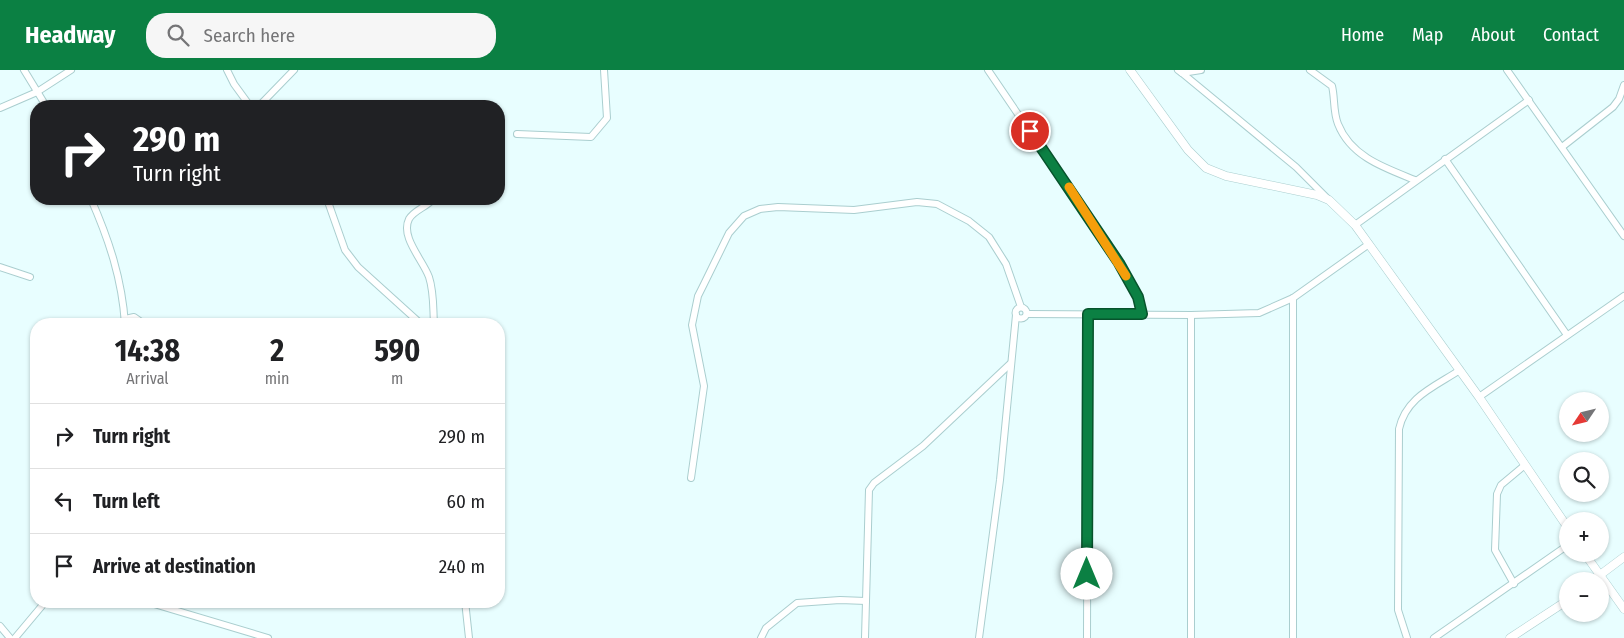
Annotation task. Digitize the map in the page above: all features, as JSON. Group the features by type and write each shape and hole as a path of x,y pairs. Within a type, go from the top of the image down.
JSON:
{"street":[{"path":"24,70 42,100"},
{"path":"0,108 37,92 71,70"},
{"path":"227,70 246,100"},
{"path":"266,100 294,70"},
{"path":"516,134 591,137 607,118 604,70"},
{"path":"988,70 1119,263 1138,297 1142,314"},
{"path":"1130,70 1188,150 1206,168 1216,173 1308,192 1329,200"},
{"path":"1180,72 1201,70"},
{"path":"1310,70 1332,86 1338,124 1358,152 1370,160 1415,180"},
{"path":"1507,70 1624,236"},
{"path":"1180,72 1296,167 1355,225 1460,370 1559,514"},
{"path":"1562,147 1613,106 1619,99 1624,85"},
{"path":"1355,225 1415,180 1529,100"},
{"path":"1445,159 1567,335"},
{"path":"691,478 704,386 692,325 698,296 729,233 744,216 760,209 778,207 854,210 917,202 937,204 969,221 989,236 1006,264 1021,308 1025,309 1027,314"},
{"path":"94,205 108,237 120,279 125,318"},
{"path":"329,205 346,250 358,267 414,318"},
{"path":"425,205 408,220 407,232 429,276 432,288 434,318"},
{"path":"1016,315 1023,318 1027,314 1191,315 1259,313 1293,298 1369,244"},
{"path":"0,267 30,277"},
{"path":"1479,397 1624,296"},
{"path":"1293,298 1293,638"},
{"path":"979,638 998,490 1016,315 1017,309 1021,308"},
{"path":"1087,638 1088,314"},
{"path":"1191,315 1191,638"},
{"path":"865,638 869,490 874,483 922,446 1010,364"},
{"path":"1408,638 1399,619 1398,610 1399,428 1402,415 1408,405 1460,370"},
{"path":"1514,584 1495,550 1497,494 1501,485 1526,465"},
{"path":"1434,638 1559,552"},
{"path":"1604,572 1624,557"},
{"path":"1609,588 1624,609"},
{"path":"761,638 766,628 797,603 840,600 866,601"},
{"path":"1510,638 1559,606"},
{"path":"15,638 40,608"},
{"path":"167,608 268,638"},
{"path":"466,608 469,638"},
{"path":"0,626 10,638"}],"slow traffic":[{"path":"1069,187 1126,276"}],"route":[{"path":"1030,131 1119,263 1138,297 1142,314 1088,314 1087,574"}]}
